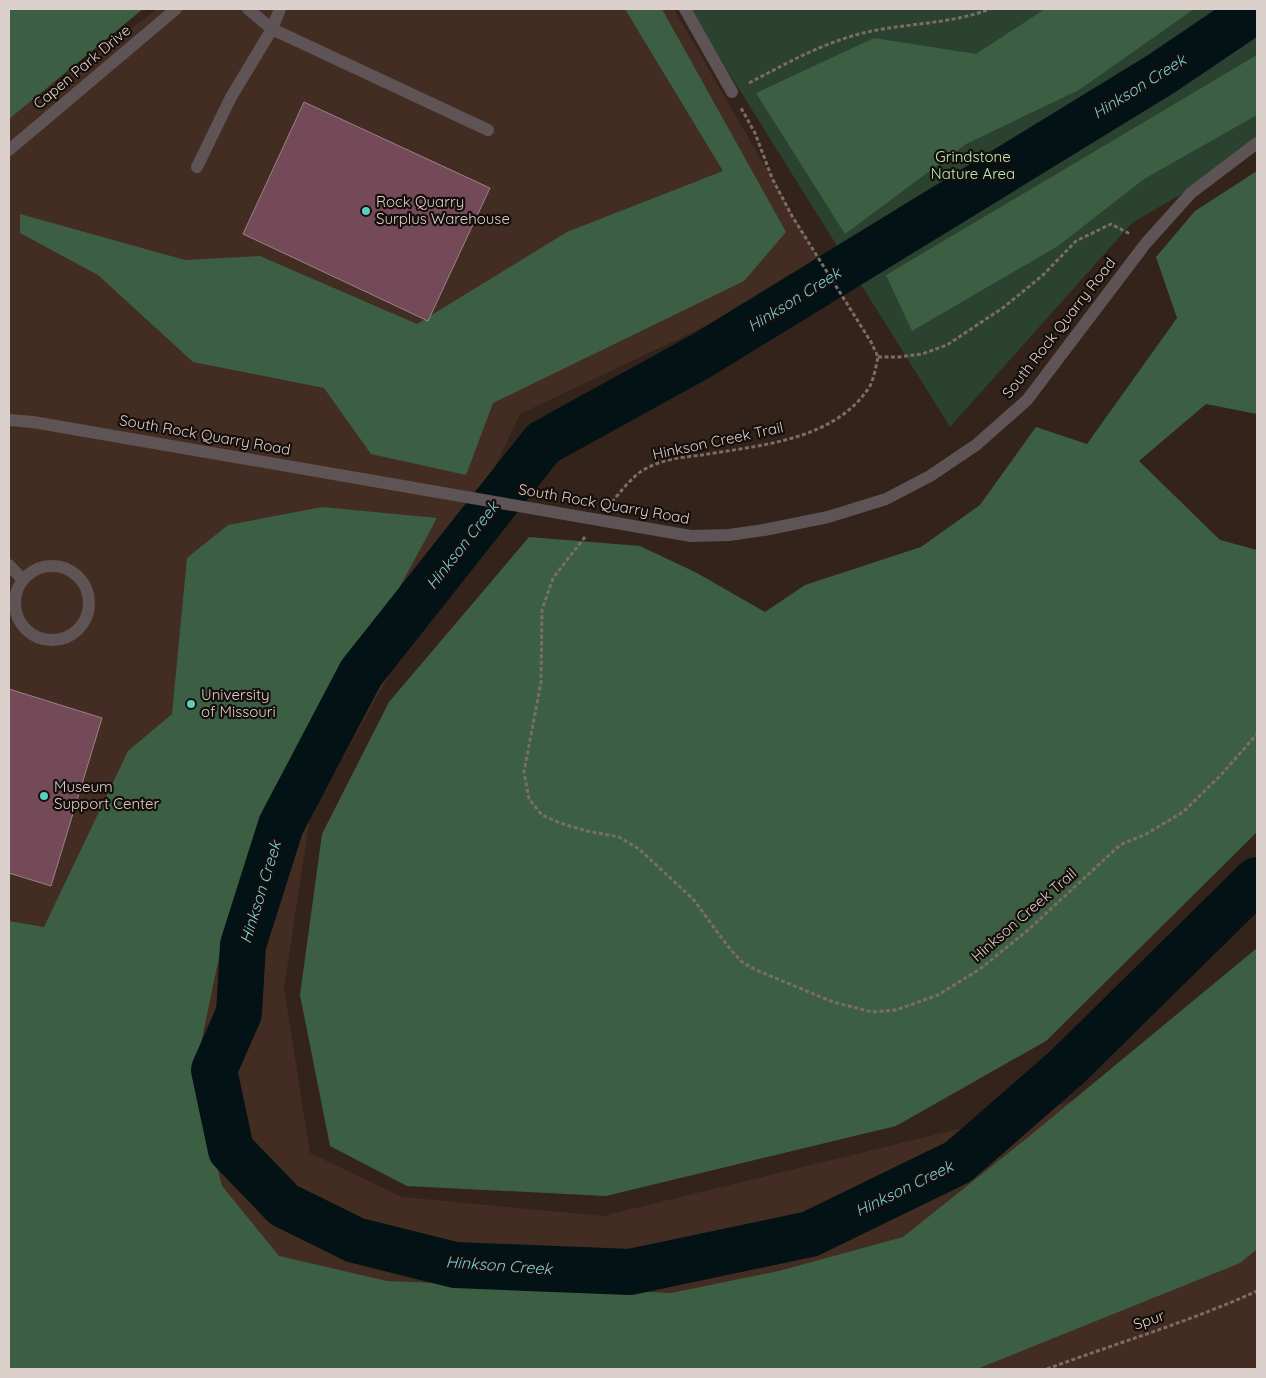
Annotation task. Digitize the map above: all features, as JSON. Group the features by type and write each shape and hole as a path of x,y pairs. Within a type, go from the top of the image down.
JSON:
{"street":[{"name":"Capen Park Drive","path":"9,150 176,9"},
{"path":"248,9 272,29 488,130"},
{"path":"197,167 231,97 272,29 280,9"},
{"path":"685,9 732,92"},
{"name":"South Rock Quarry Road","path":"9,420 43,424 691,536 728,535 828,517 886,499 930,476 976,445 1027,400 1146,243 1191,193 1257,143"},
{"path":"9,565 23,580"},
{"path":"48,566 63,567 76,574 85,586 89,600 88,614 81,627 70,636 56,641 42,639 28,632 19,621 15,607 16,592 23,580 34,570 48,566"}],"path":[{"path":"990,9 974,15 943,21 876,30 823,45 732,92 755,132 772,178 792,216 871,342 878,357 922,354 947,345 1004,307 1043,275 1076,241 1111,224 1146,243"},
{"name":"Hinkson Creek Trail","path":"612,502 646,468 675,459 784,440 823,427 850,409 870,385 878,357"},
{"name":"Hinkson Creek Trail","path":"588,533 553,578 542,610 541,682 524,772 529,799 542,815 587,832 619,837 639,849 693,899 742,962 756,970 833,1002 872,1012 896,1010 938,995 972,974 1028,930 1120,845 1146,834 1183,812 1221,775 1257,734"},
{"name":"Spur","path":"1047,1369 1212,1310 1257,1290"}],"shaded area":[{"name":"University of Missouri","path":"158,9 674,9 820,262 771,295 520,414 436,591 310,817 284,988 310,1153 402,1197 603,1216 1257,1056 1257,1369 9,1369 9,115"}],"green space":[{"path":"9,9 143,9 9,119"},
{"path":"625,9 662,9 786,232 744,281 493,403 466,475 371,454 324,388 193,362 98,275 20,233 20,214 185,260 260,256 417,324 567,232 723,171"},
{"name":"Grindstone Nature Area","path":"689,9 1257,9 1257,150 1132,223 950,427"},
{"path":"1045,9 1194,9 1079,90 966,144 845,234 756,93 874,38 976,54"},
{"path":"1257,55 1257,115 1144,179 1058,246 912,331 886,275"},
{"path":"1257,171 1257,414 1206,404 1139,461 1220,540 1257,550 1257,832 1046,1041 896,1126 606,1196 407,1186 330,1146 300,995 322,834 389,702 529,537 640,546 697,573 765,612 805,585 921,547 980,505 1036,427 1087,444 1177,318 1156,257 1195,211"},
{"path":"322,507 437,518 376,631 344,662 261,818 223,938 194,1077 222,1186 279,1256 387,1281 671,1293 779,1271 903,1237 1026,1139 1257,948 1257,1249 1240,1263 977,1369 9,1369 9,921 44,927 128,751 172,714 187,558 228,525"}],"building":[{"name":"Rock Quarry Surplus Warehouse","path":"304,102 490,188 428,321 243,234"},
{"name":"Museum Support Center","path":"9,689 102,718 51,886 9,873"}],"waterway":[{"name":"Hinkson Creek","path":"1257,9 1161,74 701,356 543,443 361,673 281,825 243,945 239,1013 214,1070 231,1150 284,1205 355,1240 455,1265 630,1272 810,1234 958,1162 1066,1068 1257,880"}],"place":[{"name":"Rock Quarry Surplus Warehouse","path":"366,211"},
{"name":"University of Missouri","path":"191,704"},
{"name":"Museum Support Center","path":"44,796"}]}
